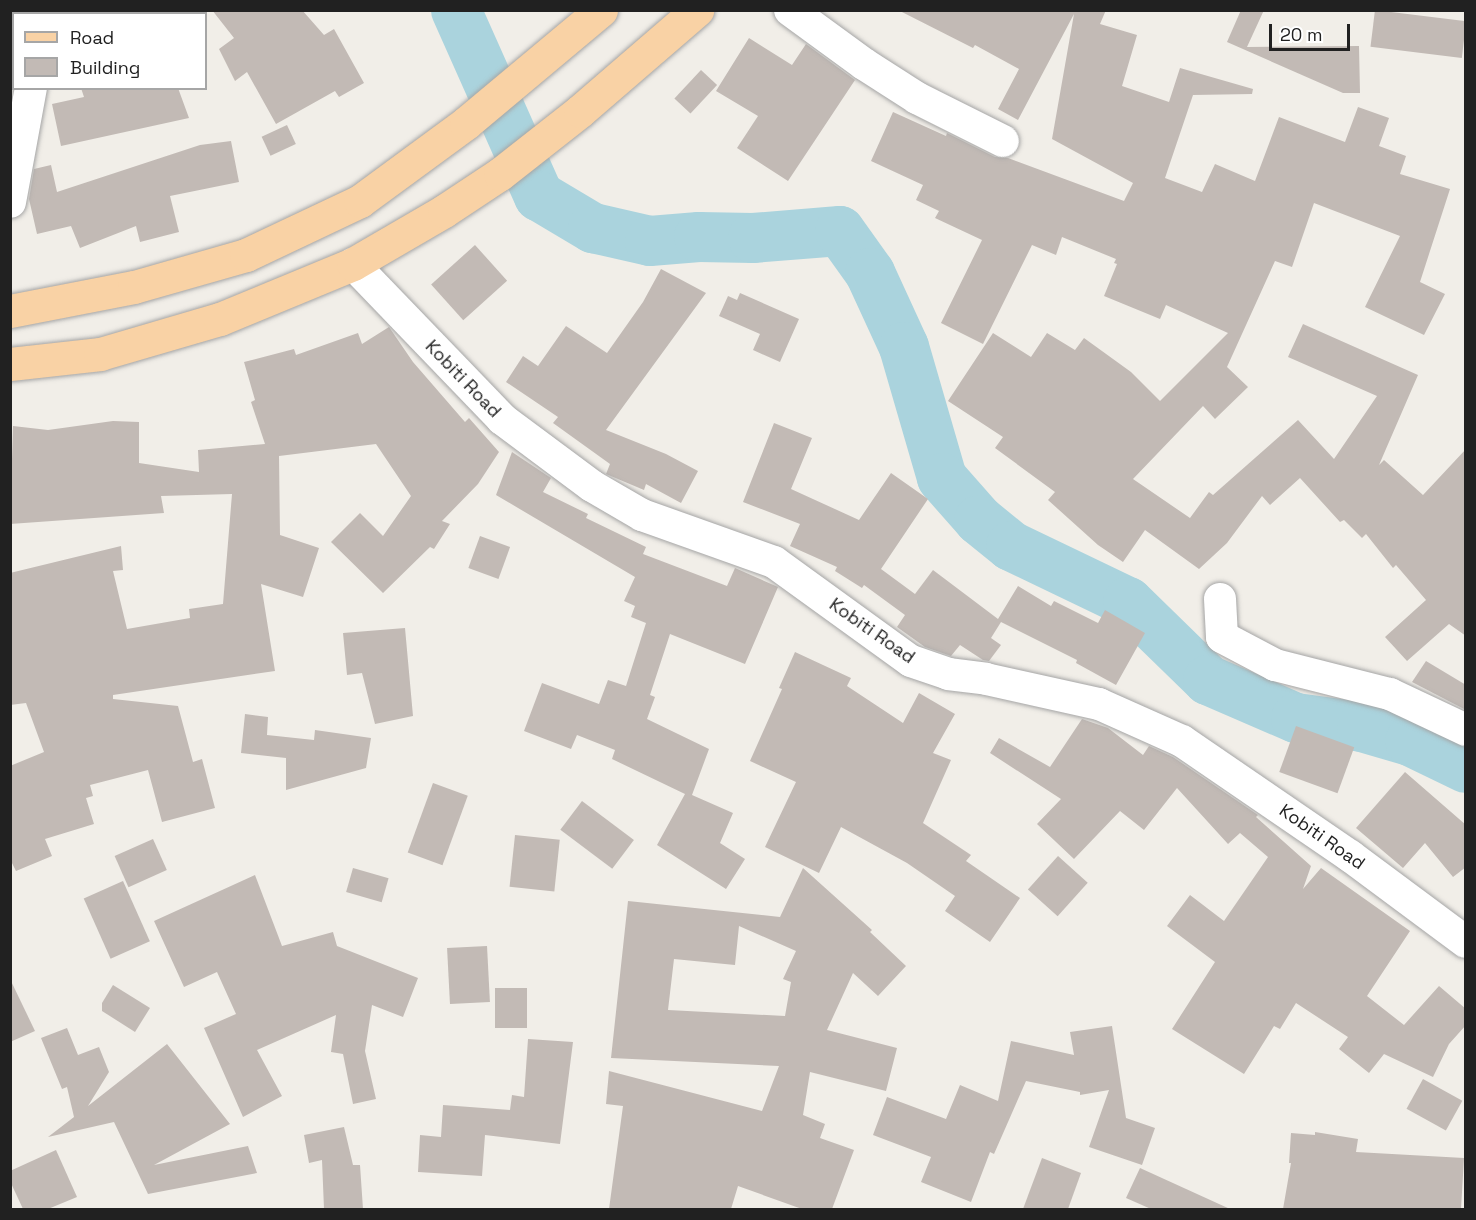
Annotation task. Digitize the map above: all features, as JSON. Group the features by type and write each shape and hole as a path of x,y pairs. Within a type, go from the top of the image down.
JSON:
{"main road":[{"path":"10,311 134,287 246,255 360,201 466,123 601,10"},
{"path":"10,364 100,354 220,319 353,264 444,211 500,174 580,111 697,10"}],"street":[{"path":"790,10 864,64 917,98 1003,141"},
{"path":"10,202 31,90"},
{"name":"Kobiti Road","path":"353,264 502,419 592,486 642,515 774,562 911,661 948,674 986,679 1099,704 1182,741 1350,856 1466,942"},
{"path":"1220,599 1222,638 1275,665 1390,694 1466,730"}],"building":[{"path":"212,10 302,10 324,35 334,29 364,83 339,97 335,91 276,124 247,72 235,81 219,49 234,38"},
{"path":"898,10 1106,10 1100,24 1137,35 1122,86 1169,102 1180,68 1253,89 1252,94 1193,95 1165,178 1202,192 1215,164 1255,181 1279,117 1345,142 1358,107 1389,118 1379,146 1406,156 1400,174 1450,189 1420,282 1445,294 1424,335 1365,307 1400,236 1314,203 1292,267 1275,261 1227,367 1248,387 1215,419 1203,406 1133,479 1190,518 1209,492 1213,495 1298,420 1334,459 1377,396 1288,357 1303,324 1418,375 1379,465 1384,460 1423,495 1466,449 1466,636 1449,624 1407,661 1385,637 1426,600 1396,565 1393,568 1366,534 1362,538 1344,520 1340,522 1300,478 1270,505 1262,496 1227,543 1199,569 1145,530 1123,562 1098,545 1048,500 1055,492 995,448 1003,437 948,401 993,333 1031,357 1047,333 1075,350 1084,338 1131,372 1160,401 1228,333 1166,305 1160,319 1104,296 1117,264 1114,263 1116,259 1062,237 1056,255 1032,245 983,344 941,323 982,240 935,218 939,211 916,200 923,185 871,161 893,112 946,136 947,133 995,157 1008,158 1124,201 1133,183 1052,139 1074,14 1018,120 998,109 1019,69 975,45 973,48"},
{"path":"1241,10 1264,10 1247,47 1359,46 1360,93 1343,93 1227,42"},
{"path":"1375,10 1466,21 1462,58 1370,47"},
{"path":"749,38 792,65 806,44 855,80 788,181 737,148 758,116 716,91"},
{"path":"701,70 717,85 690,114 674,99"},
{"path":"82,90 179,90 189,118 61,146 52,104 84,97"},
{"path":"287,125 296,144 270,156 262,137"},
{"path":"231,141 239,182 170,196 179,232 140,242 136,226 80,248 71,226 37,234 29,199 34,169 51,165 57,192 200,145"},
{"path":"475,245 507,281 463,320 431,284"},
{"path":"661,269 706,293 606,430 666,454 698,471 681,503 646,484 644,490 606,474 610,464 553,423 558,417 506,382 523,356 538,366 566,326 607,353 643,302"},
{"path":"740,293 799,319 780,362 753,350 760,334 719,316 728,296 737,300"},
{"path":"389,327 413,362 465,422 469,418 499,452 478,484 442,521 450,524 434,549 430,547 383,593 331,542 360,513 383,536 411,496 376,444 279,456 280,535 319,548 303,597 261,584 275,671 113,695 113,699 178,706 193,762 202,759 215,808 162,822 148,770 90,785 93,796 86,798 94,824 45,839 52,856 16,871 10,859 10,766 44,752 26,703 10,705 10,573 121,546 123,570 113,571 127,629 190,618 189,609 223,604 232,494 161,496 164,513 10,524 13,426 48,430 113,421 139,422 139,463 199,472 198,450 265,444 251,402 255,400 244,362 294,349 296,355 358,333 362,344"},
{"path":"774,423 812,438 791,489 859,520 891,473 928,499 881,569 915,594 933,570 998,619 1018,586 1051,606 1054,601 1098,623 1105,610 1145,633 1116,685 1076,663 1077,660 1001,622 991,638 1001,645 989,661 983,660 960,645 951,656 925,647 897,627 905,615 864,585 862,588 835,571 837,567 790,546 800,524 743,502"},
{"path":"512,452 551,478 543,492 588,514 586,518 646,547 643,554 727,586 735,568 778,587 745,664 670,634 650,695 655,697 647,719 709,749 692,795 733,813 720,843 745,859 726,889 657,845 685,794 612,759 615,750 577,735 571,749 524,731 542,683 599,704 608,680 626,686 646,623 631,617 635,606 624,601 635,577 496,495"},
{"path":"480,536 510,547 498,579 468,568"},
{"path":"405,628 413,716 375,724 362,673 347,675 343,633"},
{"path":"795,652 851,678 847,686 903,723 919,693 955,714 933,753 951,760 923,823 971,855 966,861 1020,898 990,942 945,911 955,896 907,863 841,827 819,873 765,847 796,782 750,761 782,689 779,688"},
{"path":"1426,661 1466,685 1466,710 1412,682"},
{"path":"245,714 268,717 267,735 314,740 315,730 371,738 366,768 286,790 286,758 241,753"},
{"path":"1082,719 1108,728 1143,755 1149,746 1173,757 1258,815 1256,817 1311,866 1303,889 1321,868 1410,931 1367,996 1404,1025 1439,986 1466,1009 1466,1025 1449,1044 1433,1077 1384,1054 1369,1073 1339,1049 1348,1037 1296,1003 1280,1029 1274,1026 1244,1074 1172,1029 1215,962 1167,926 1190,895 1224,921 1268,857 1240,833 1228,844 1177,788 1144,830 1120,811 1074,859 1037,824 1061,799 990,753 999,738 1050,767"},
{"path":"1296,726 1354,747 1338,793 1279,772"},
{"path":"1405,772 1466,825 1466,867 1453,877 1425,843 1403,868 1356,828"},
{"path":"433,783 468,796 442,865 408,853"},
{"path":"582,801 634,840 612,869 560,830"},
{"path":"515,835 560,840 554,891 510,887"},
{"path":"153,839 167,870 128,887 115,856"},
{"path":"1058,856 1088,883 1058,916 1028,889"},
{"path":"353,868 389,878 382,902 346,892"},
{"path":"803,868 872,930 870,932 906,966 878,996 853,973 827,1030 897,1048 886,1091 810,1072 803,1115 825,1124 820,1138 854,1150 832,1209 802,1209 738,1186 731,1209 609,1209 623,1106 606,1104 609,1071 762,1111 779,1066 611,1058 628,901 780,917","holes":["739,926 796,951 783,979 791,982 785,1016 668,1010 674,959 735,965"]},
{"path":"255,875 282,946 333,932 337,946 418,978 403,1017 372,1005 365,1051 376,1099 353,1104 343,1054 331,1052 336,1015 257,1050 282,1096 243,1117 204,1028 236,1014 217,972 184,987 154,921"},
{"path":"123,881 150,941 111,959 84,898"},
{"path":"487,946 490,1002 450,1004 447,948"},
{"path":"10,979 35,1031 10,1042"},
{"path":"113,985 150,1008 135,1032 102,1011 102,1003"},
{"path":"495,988 527,988 527,1028 495,1028"},
{"path":"1112,1026 1126,1118 1155,1128 1142,1165 1089,1147 1109,1090 1080,1095 1080,1092 1026,1081 994,1154 990,1152 971,1202 921,1182 931,1157 873,1135 887,1097 946,1119 960,1085 998,1101 1011,1041 1074,1055 1070,1032"},
{"path":"67,1028 78,1055 99,1047 109,1072 88,1106 167,1044 230,1124 154,1165 248,1146 257,1173 148,1194 114,1122 48,1137 74,1117 67,1087 62,1089 41,1038"},
{"path":"528,1039 573,1042 560,1144 485,1135 482,1176 418,1172 420,1135 441,1137 443,1105 510,1110 512,1095 524,1097"},
{"path":"1423,1079 1462,1101 1446,1131 1407,1109"},
{"path":"344,1127 353,1165 360,1165 363,1209 324,1209 322,1160 309,1163 304,1135"},
{"path":"1315,1132 1358,1139 1356,1152 1464,1158 1461,1209 1283,1209 1291,1163 1289,1163 1291,1133 1315,1135"},
{"path":"56,1150 77,1197 48,1209 23,1209 10,1181 10,1171"},
{"path":"1042,1158 1081,1173 1068,1209 1023,1209"},
{"path":"1140,1168 1230,1209 1151,1209 1126,1198"}],"waterway":[{"path":"456,10 539,196 593,228 650,241 699,237 753,238 840,231 870,273 904,347 942,478 979,520 1011,546 1128,602 1208,680 1296,718 1362,727 1410,741 1466,768"}]}
